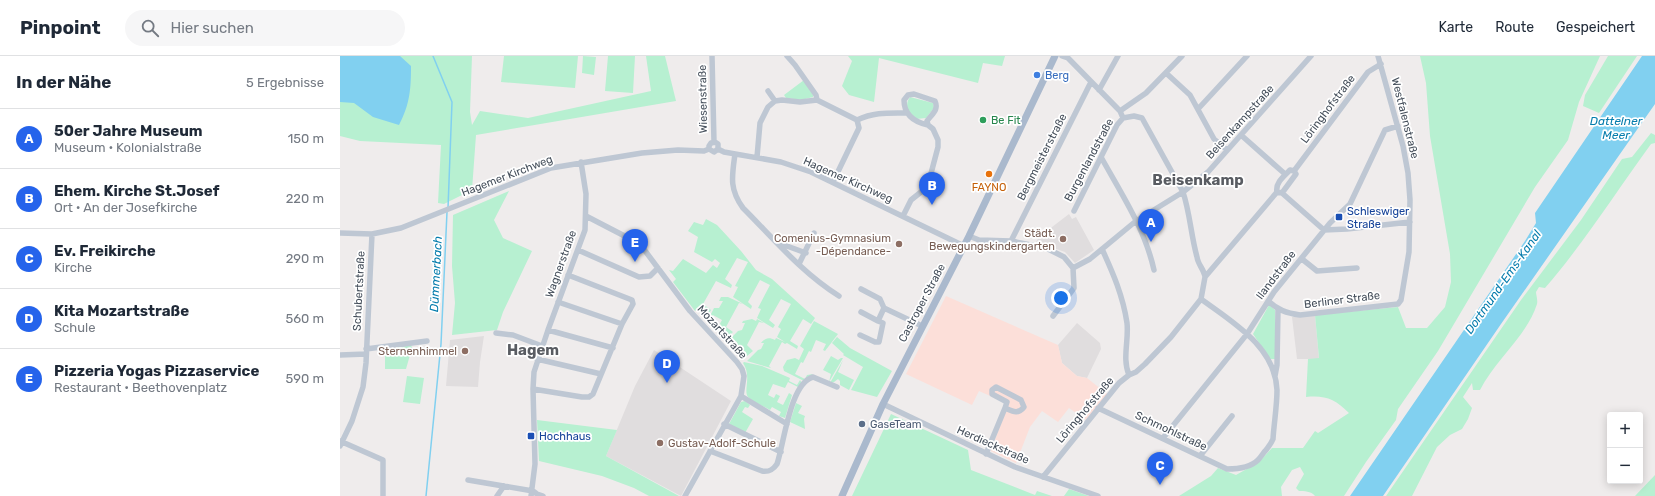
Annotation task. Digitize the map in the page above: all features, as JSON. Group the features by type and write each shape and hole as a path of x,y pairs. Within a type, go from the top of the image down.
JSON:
{"main road":[{"name":"Castroper Straße","path":"842,496 883,404 969,236 1055,56"}],"street":[{"name":"Wiesenstraße","path":"712,56 714,142"},
{"path":"787,56 812,89 817,100"},
{"path":"1062,56 1068,58 1120,111 1123,118 1134,116 1142,118 1183,192 1197,259 1204,271 1205,277"},
{"path":"1099,90 1118,56"},
{"path":"1120,111 1146,94 1182,56"},
{"path":"1198,109 1247,56"},
{"name":"Beisenkampstraße","path":"1073,268 1090,259 1136,221 1183,192 1208,172 1311,56"},
{"name":"Westfalenstraße","path":"1378,56 1398,126 1408,173 1410,222 1405,277 1401,300 1398,304"},
{"name":"Löringhofstraße","path":"1043,477 1119,383 1145,364 1171,336 1201,298 1205,277 1293,179 1296,174 1294,171 1368,72 1381,64"},
{"path":"1166,73 1190,95 1214,139 1227,150"},
{"name":"Bergmeisterstraße","path":"1011,241 1091,82"},
{"path":"768,92 774,101"},
{"path":"903,216 911,200 922,192 929,181 938,147 938,140 933,128 928,124 915,121 906,113 904,100 908,95 914,94 935,101 937,105 936,110 927,121 928,124"},
{"path":"757,157 760,123 768,107 774,101 782,100 800,102 817,100 857,120 859,128 833,182"},
{"path":"857,120 868,115 881,113 906,113"},
{"name":"Burgenlandstraße","path":"1074,211 1101,157 1123,118"},
{"name":"Ilandstraße","path":"1163,438 1248,334 1274,292 1324,230 1350,204 1385,130 1398,126"},
{"path":"1241,135 1285,174 1290,170 1294,171"},
{"path":"709,149 710,145 714,142 718,144 718,149"},
{"name":"Hagemer Kirchweg","path":"340,233 372,234 405,226 544,170 581,162 642,153 678,150 704,151 709,149 713,152 718,149 735,154 785,163 833,182 964,246"},
{"path":"735,154 732,176 733,190 737,200 743,208 799,264 824,286 839,296"},
{"path":"1101,157 1136,221 1151,258 1154,270"},
{"name":"Wagnerstraße","path":"532,494 535,455 533,389 534,372 537,359 585,230 586,194 581,162"},
{"name":"Löringhofstraße","path":"1280,192 1276,187 1285,174"},
{"path":"1280,192 1324,230 1410,222"},
{"name":"Mozartstraße","path":"586,216 637,241 690,312 739,365 744,376 741,396 685,496"},
{"path":"799,264 806,253 814,233"},
{"name":"Schubertstraße","path":"341,443 359,404 363,387 372,234"},
{"path":"969,236 979,240 1011,241 1046,248 1064,257 1073,268 1074,288 1053,316"},
{"path":"776,242 806,253"},
{"path":"1102,249 1120,293 1127,323 1126,365 1130,375"},
{"path":"578,250 639,277 650,276 658,268"},
{"path":"1302,258 1317,271 1357,268"},
{"path":"533,389 582,397 589,397 593,394 622,324 633,304 632,300 568,275"},
{"path":"861,289 880,299 884,308 922,326"},
{"path":"1201,298 1248,334 1260,347 1275,379"},
{"name":"Berliner Straße","path":"1268,301 1278,310 1300,315 1398,304"},
{"path":"558,302 622,324"},
{"path":"878,321 884,308"},
{"path":"1275,379 1277,365 1278,310"},
{"path":"860,312 883,323 880,342 874,342 860,334"},
{"path":"548,330 613,348"},
{"path":"496,333 513,335 542,346"},
{"path":"340,355 427,341"},
{"path":"537,359 601,374"},
{"path":"710,451 768,472 774,468 781,452 787,424 796,396 807,380 814,377 837,387"},
{"name":"Schmohlstraße","path":"1098,408 1227,469 1236,469 1252,465 1259,460 1271,444 1273,439 1277,390 1275,379"},
{"path":"986,454 1007,402 992,394 992,390 996,387 1021,400 1024,408 1016,412 1005,408"},
{"path":"741,396 787,424"},
{"name":"Herdieckstraße","path":"883,404 1016,467 1098,496"},
{"path":"1200,456 1232,416"},
{"path":"724,424 781,452"},
{"path":"341,443 383,460 383,496"},
{"path":"468,480 504,486 543,496"},
{"path":"497,496 504,486"}],"shaded area":[{"name":"Städt. Bewegungskindergarten","path":"1069,214 1072,219 1076,217 1094,250 1075,263 1065,252 1036,242 1039,237"},
{"path":"946,296 1058,345 1062,363 1077,376 1087,378 1107,394 1086,420 1069,408 1058,422 1042,411 1030,427 1016,463 991,451 1008,404 979,391 972,405 906,374"},
{"path":"1315,315 1319,359 1297,359 1292,317"},
{"path":"1077,323 1100,343 1101,349 1087,378 1077,376 1062,363 1058,345"},
{"name":"Sternenhimmel","path":"484,336 478,387 446,386 450,340"},
{"name":"Gustav-Adolf-Schule","path":"654,350 731,401 681,496 606,456 635,386"}],"green space":[{"path":"340,56 472,56 470,112 472,125 480,111 528,118 651,91 646,56 665,56 676,101 476,135 472,190 444,204 438,203 441,145 360,141 340,136"},
{"path":"504,56 578,56 575,88 501,82"},
{"path":"583,56 596,57 594,75 582,73"},
{"path":"608,56 635,56 633,93 605,91"},
{"path":"848,56 1005,56 1002,66 983,63 978,83 879,58 874,102 849,95 842,86 852,61"},
{"path":"1420,56 1600,56 1579,102 1568,140 1535,187 1438,351 1398,409 1396,420 1344,496 1315,496 1309,492 1299,491 1296,488 1304,474 1300,467 1292,470 1281,487 1282,496 1179,496 1211,476 1218,468 1236,475 1259,462 1272,448 1303,448 1315,431 1318,433 1349,413 1339,404 1324,397 1306,397 1308,359 1319,358 1315,315 1398,307 1406,328 1427,328 1445,307 1451,282 1450,254 1430,136 1426,83"},
{"path":"1608,56 1637,56 1599,113 1583,106 1585,95"},
{"path":"804,80 813,97 801,100 786,98 784,95"},
{"path":"910,97 933,103 934,108 926,118 916,119 911,115 907,106"},
{"path":"1651,133 1655,135 1655,143 1651,144 1559,271 1545,288 1539,287 1536,292 1537,304 1526,327 1519,337 1494,368 1480,390 1473,390 1472,383 1463,397 1472,408 1462,429 1450,435 1437,447 1412,496 1386,496 1521,300 1581,220 1622,159 1632,157"},
{"path":"509,191 494,220 503,238 532,251 503,312 497,330 452,335 455,303 452,266 453,215"},
{"path":"706,219 717,225 756,270 772,279 815,318 811,324 803,319 790,341 798,346 797,349 787,343 785,344 782,342 769,366 771,368 747,361 761,349 764,343 761,343 766,339 771,338 775,340 776,338 785,342 777,337 781,329 778,327 791,304 781,299 769,320 775,325 773,328 757,318 761,309 758,308 770,285 760,280 748,302 752,306 751,309 733,297 738,287 735,286 748,262 737,258 725,279 732,285 731,288 716,281 703,304 711,310 706,318 698,309 695,311 673,282 676,279 669,270 673,271 683,259 706,273 713,265 717,268 720,263 715,259 712,262 694,252 698,237 688,231 694,222 703,225"},
{"path":"721,297 728,297 743,304 739,303 726,327 733,332 726,339 717,329 722,320 713,315 709,321 708,320 714,308 719,308 723,301 719,301"},
{"path":"1269,305 1275,310 1275,359 1270,359 1253,334"},
{"path":"752,319 756,321 757,319 764,323 759,322 747,345 753,351 747,356 743,357 746,352 740,349 742,347 736,344 737,342 732,339 730,342 728,341 738,331 742,330 745,323 742,323 743,321"},
{"path":"814,321 838,334 825,351 823,350 826,344 816,340 811,352 809,351 803,363 801,362 795,374 805,379 807,375 813,374 804,381 784,371 783,367 787,360 795,358 799,360 804,349 800,346"},
{"path":"837,337 850,348 892,371 877,397 851,390 863,367 843,355 844,354 832,343"},
{"path":"411,345 412,348 406,369 385,369 385,349"},
{"path":"831,356 838,360 843,358 829,382 831,374 823,370"},
{"path":"843,360 838,372 854,380 849,390 840,385 840,381 838,379 830,383"},
{"path":"743,363 762,366 790,378 789,381 797,385 800,380 802,383 798,387 788,382 785,388 773,384 768,395 774,398 776,394 780,396 777,402 783,405 789,393 792,395 785,418 779,416 781,412 772,407 770,410 748,397 746,391 747,373"},
{"path":"407,376 424,378 420,404 403,402"},
{"path":"745,401 750,405 748,408 745,407 742,412 753,419 745,433 729,424 741,402"},
{"path":"796,403 802,406 798,413 805,416 805,429 790,422"},
{"path":"891,414 968,450 971,470 1035,495 1037,491 1052,496 852,496"},
{"path":"537,420 617,430 606,456 679,496 649,496 634,488 602,476 539,461"},
{"path":"1655,475 1655,496 1635,496"},
{"path":"1069,489 1089,496 1064,496"}],"water":[{"path":"340,56 400,56 411,66 409,96 406,110 399,125 373,117 354,103 340,102"},
{"name":"Dattelner Meer","path":"1642,56 1655,56 1655,104 1383,496 1350,496 1525,241 1536,223 1535,213"}],"waterway":[{"name":"Dümmerbach","path":"433,56 452,102 448,208"},
{"name":"Dümmerbach","path":"426,496 441,344 447,212"}],"place":[{"name":"Berg","path":"1037,75"},
{"name":"Be Fit","path":"983,120"},
{"name":"FAYNO","path":"989,174"},
{"name":"Ehem. Kirche St.Josef","path":"932,205"},
{"name":"Schleswiger Straße","path":"1339,217"},
{"name":"Städt. Bewegungskindergarten","path":"1063,239"},
{"name":"50er Jahre Museum","path":"1151,242"},
{"name":"Comenius-Gymnasium -Dépendance-","path":"899,244"},
{"name":"Pizzeria Yogas Pizzaservice","path":"635,262"},
{"name":"Sternenhimmel","path":"465,351"},
{"name":"Kita Mozartstraße","path":"667,383"},
{"name":"GaseTeam","path":"862,424"},
{"name":"Hochhaus","path":"531,436"},
{"name":"Gustav-Adolf-Schule","path":"660,443"},
{"name":"Ev. Freikirche","path":"1160,485"}],"district":[{"name":"Beisenkamp","path":"1198,180"},
{"name":"Hagem","path":"533,350"}],"water label":[{"name":"Dortmund-Ems-Kanal","path":"1503,282"}]}
